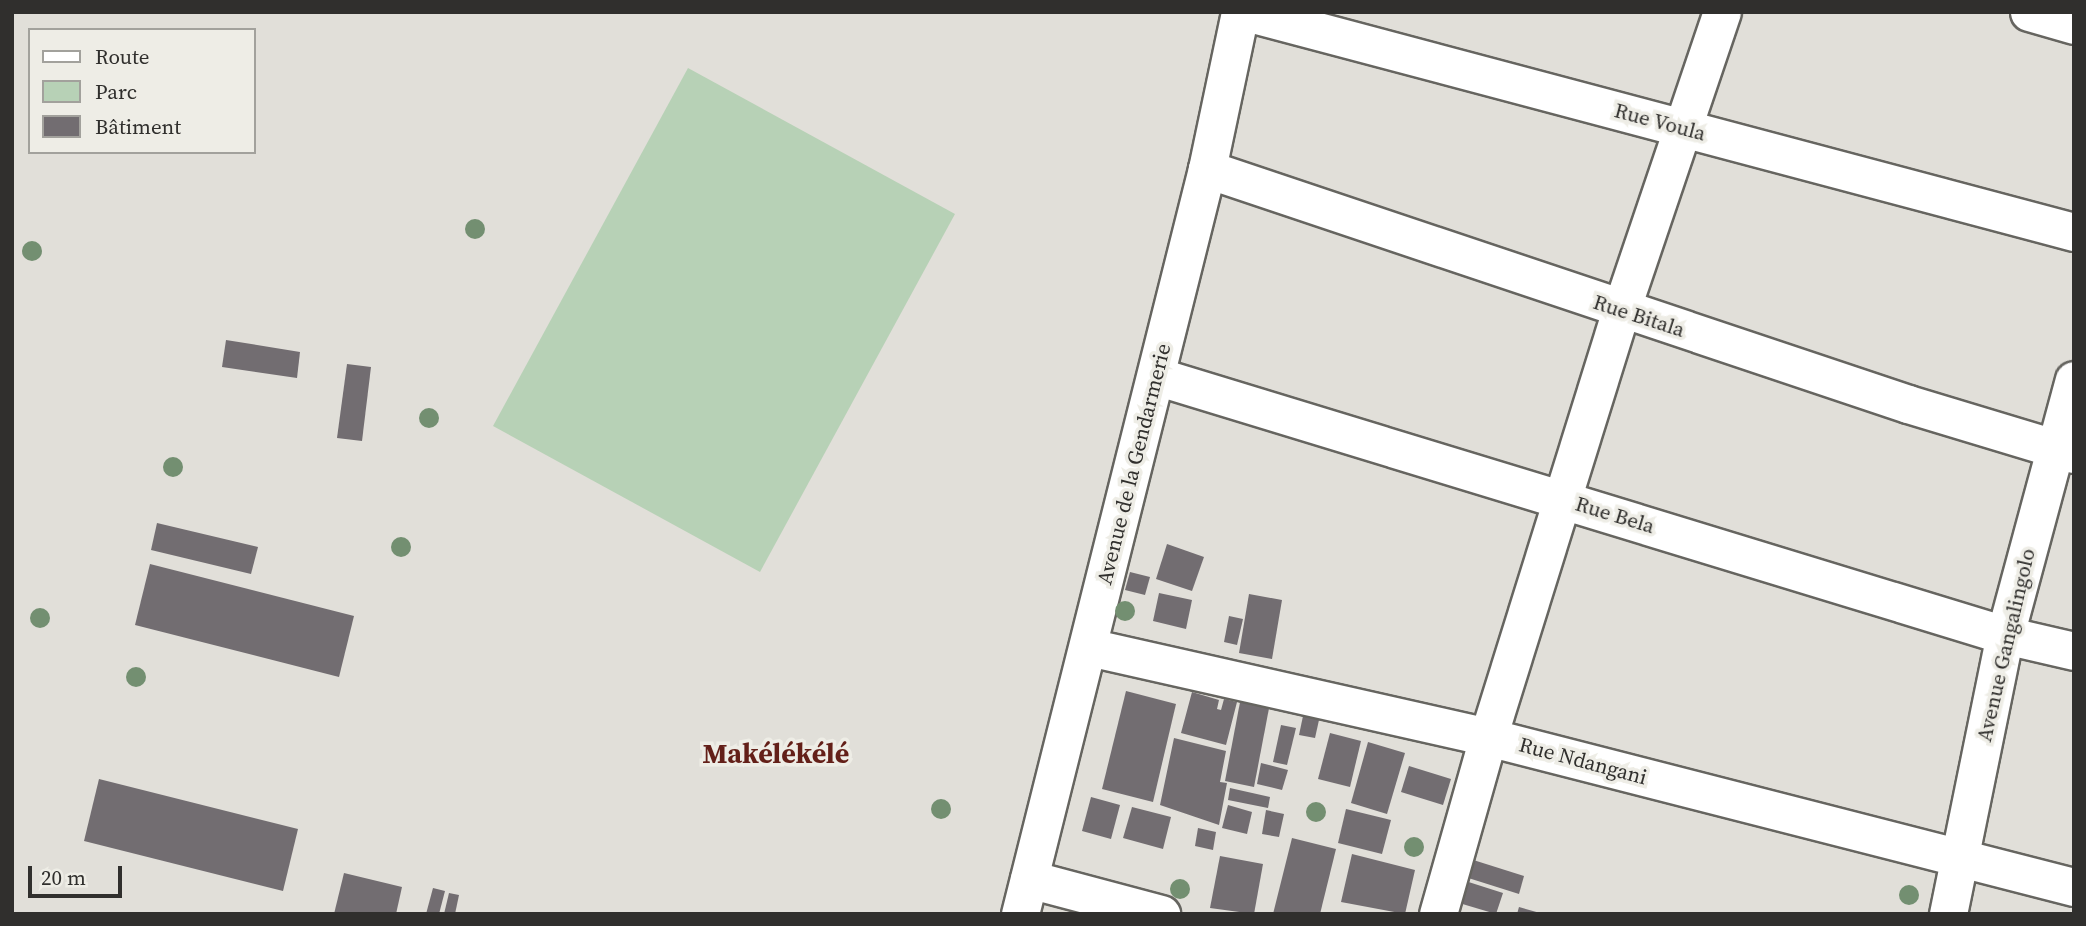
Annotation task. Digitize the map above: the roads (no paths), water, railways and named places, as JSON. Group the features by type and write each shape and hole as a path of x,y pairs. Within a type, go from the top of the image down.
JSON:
{"street":[{"name":"Avenue de la Gendarmerie","path":"1025,896 1207,169 1240,12"},
{"name":"Rue Voula","path":"1246,12 2074,232"},
{"path":"1438,914 1488,737 1622,310 1686,128 1722,12"},
{"path":"2029,12 2074,25"},
{"name":"Rue Bitala","path":"1207,169 1622,310 2064,452"},
{"name":"Rue Bela","path":"1156,376 2005,635 2074,651"},
{"name":"Avenue Gangalingolo","path":"1948,914 2005,635 2064,452 2074,380"},
{"name":"Rue Ndangani","path":"1089,647 1488,737 2074,887"},
{"path":"1025,896 1161,914"}],"district":[{"name":"Makélékélé","path":"776,753"}]}
